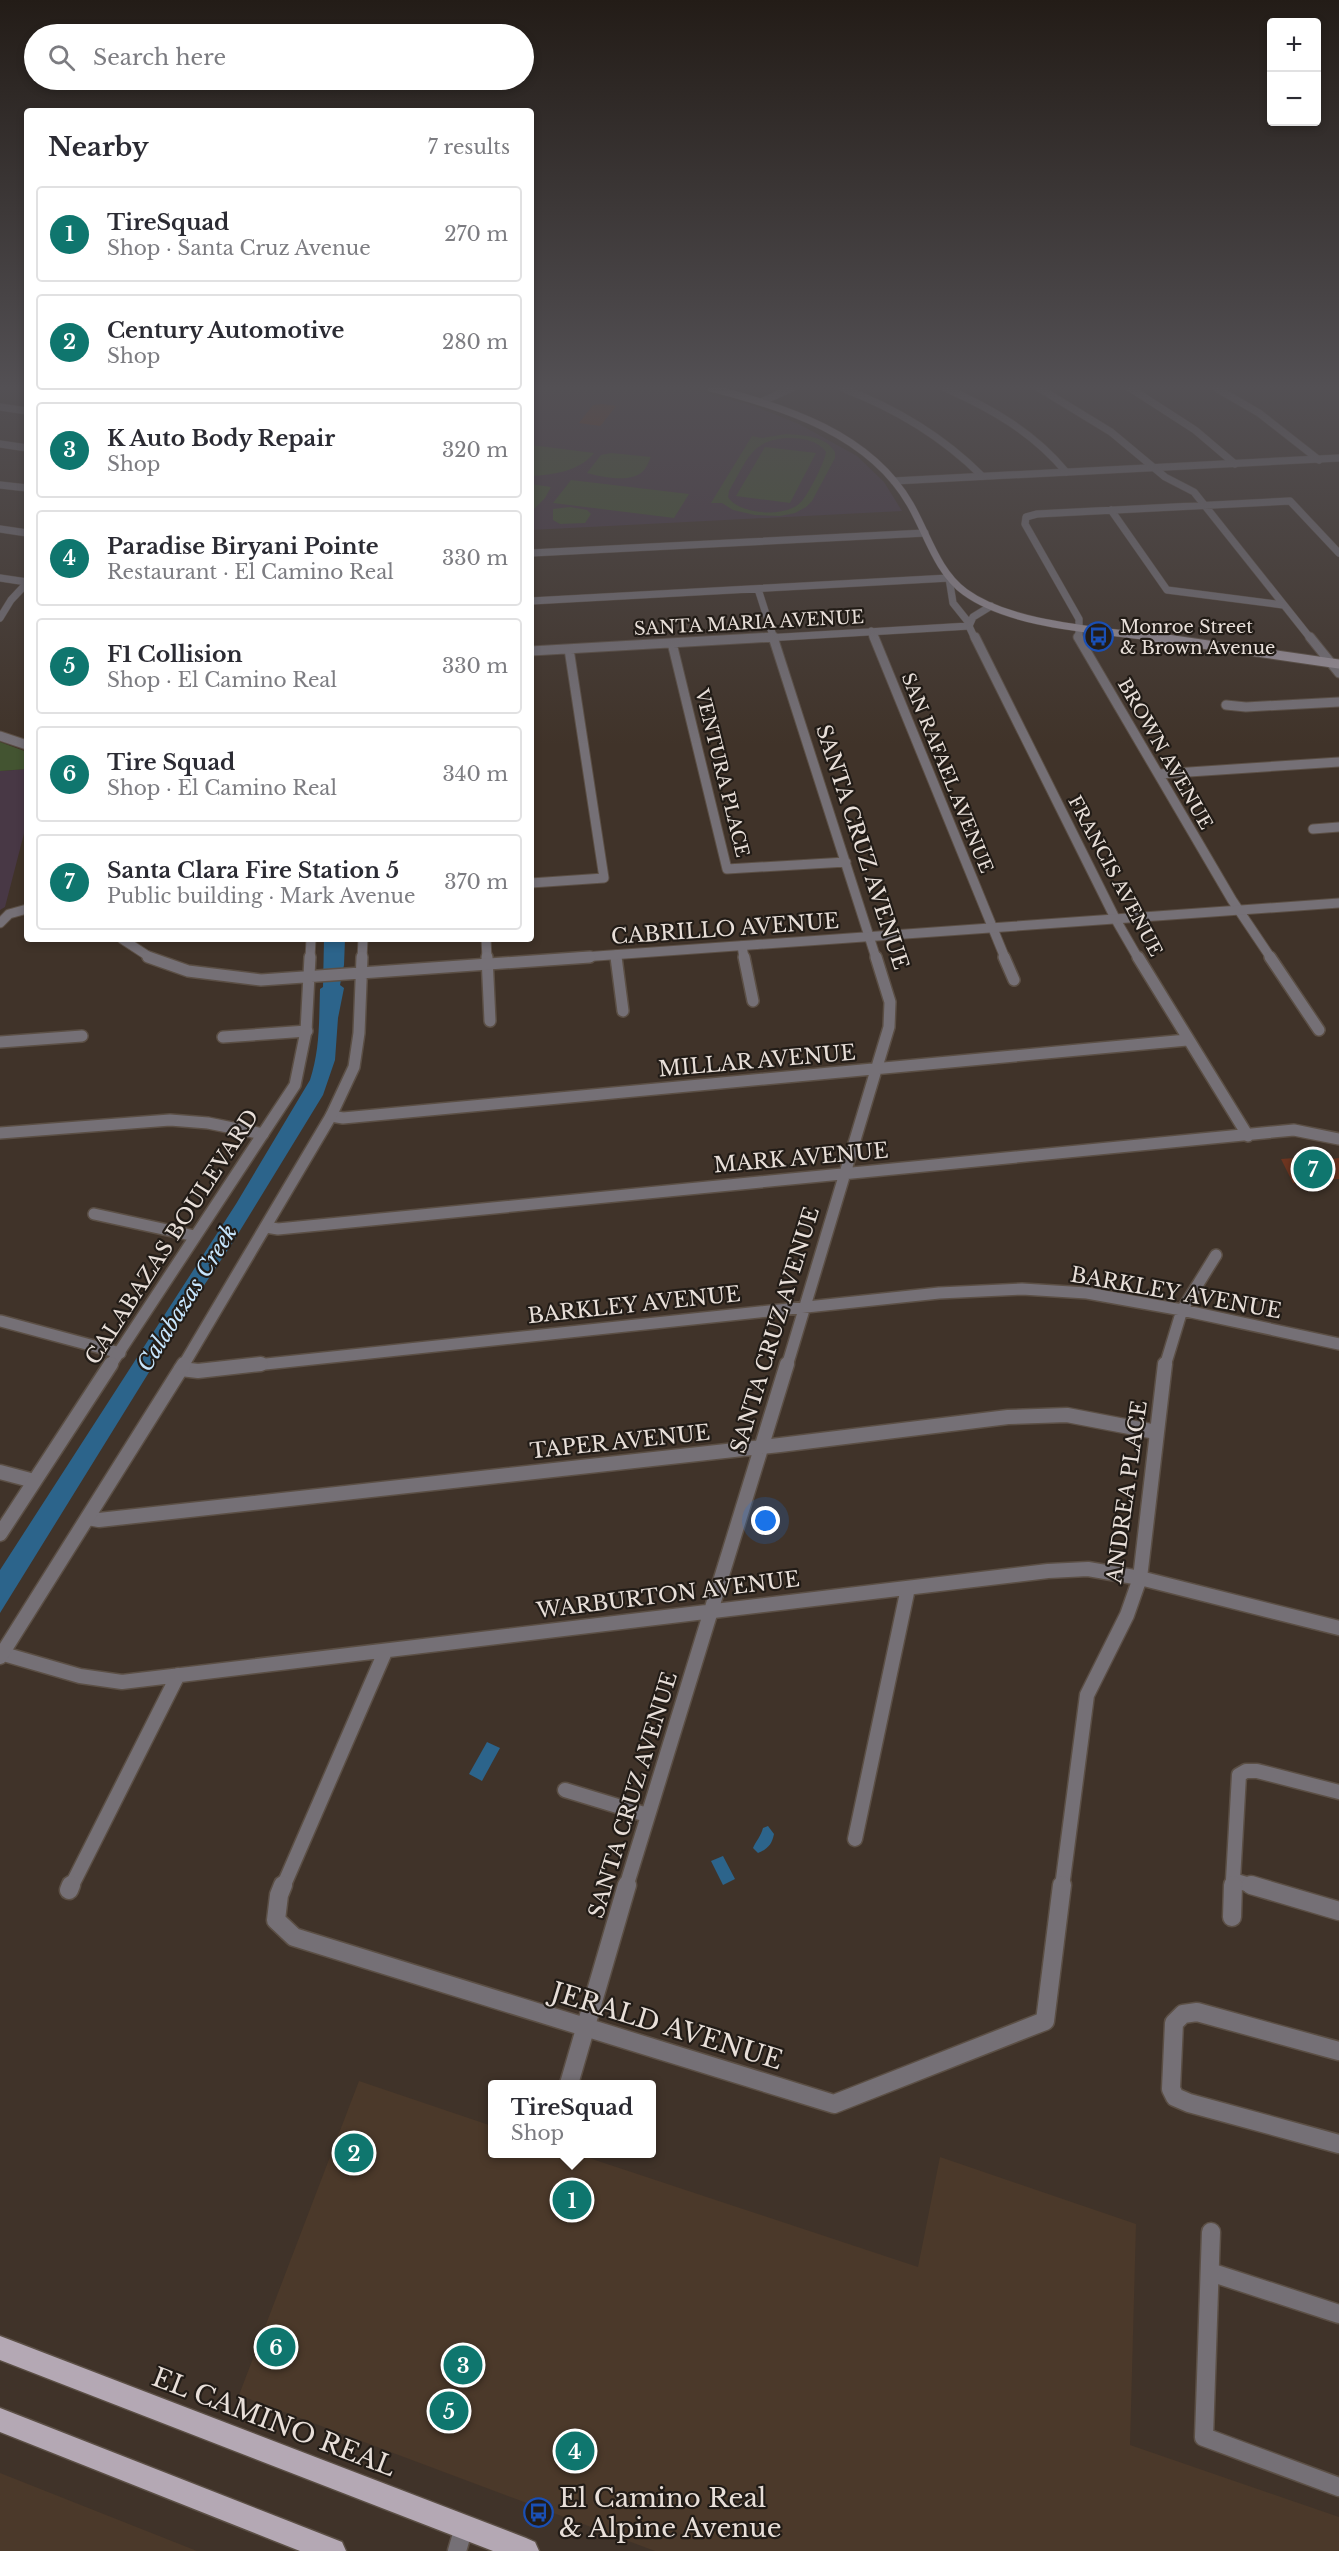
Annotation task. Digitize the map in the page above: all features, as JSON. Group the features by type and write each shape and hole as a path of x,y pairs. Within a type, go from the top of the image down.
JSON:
{"main road":[{"path":"910,507 949,578 969,595 991,606 1035,620 1335,664"},
{"name":"EL CAMINO REAL","path":"0,2348 460,2539 526,2551"},
{"path":"0,2420 333,2551"}],"street":[{"path":"1111,510 1167,507"},
{"path":"1208,507 1283,605 1335,664 1339,673"},
{"path":"1296,507 1339,553"},
{"path":"1111,510 1167,590 1283,605"},
{"name":"BROWN AVENUE","path":"1111,510 1037,514 1026,517 1024,524 1079,619 1077,636 1239,910 1319,1030"},
{"path":"0,530 24,533"},
{"path":"534,554 925,533"},
{"path":"1330,542 1339,542"},
{"path":"0,578 24,582"},
{"path":"534,601 949,578"},
{"name":"FRANCIS AVENUE","path":"949,578 948,590 961,616 969,624 1116,920 1186,1040 1248,1136"},
{"path":"0,618 11,600 24,586"},
{"name":"SANTA CRUZ AVENUE","path":"570,2080 646,1815 762,1447 891,1014 890,1002 870,937 758,589"},
{"path":"969,624 991,606"},
{"name":"SANTA MARIA AVENUE","path":"534,651 969,624"},
{"name":"SAN RAFAEL AVENUE","path":"871,631 1014,980"},
{"name":"VENTURA PLACE","path":"672,643 727,869 846,862"},
{"path":"534,883 604,878 569,649"},
{"path":"1226,705 1246,707 1339,702"},
{"path":"0,736 24,742"},
{"path":"1159,774 1339,762"},
{"path":"1313,829 1339,827"},
{"name":"CABRILLO AVENUE","path":"125,942 136,952 186,971 216,977 261,980 1339,903"},
{"path":"0,923 9,914 24,910"},
{"name":"CALABAZAS BOULEVARD","path":"0,1534 295,1085 304,1058 307,1031 311,942"},
{"path":"1,1655 181,1369 331,1116 354,1067 360,1033 363,942"},
{"path":"486,942 490,1021"},
{"path":"742,946 753,1001"},
{"path":"616,955 623,1011"},
{"path":"223,1037 307,1031"},
{"path":"0,1042 82,1036"},
{"name":"MILLAR AVENUE","path":"331,1116 343,1118 1186,1040"},
{"path":"0,1133 170,1120 208,1123 263,1134"},
{"name":"MARK AVENUE","path":"266,1227 290,1228 1294,1130 1339,1139"},
{"path":"94,1214 195,1236"},
{"name":"ANDREA PLACE","path":"1045,2021 1087,1695 1126,1615 1140,1578 1166,1356 1182,1310 1215,1255"},
{"name":"BARKLEY AVENUE","path":"181,1369 198,1371 939,1293 1022,1289 1087,1293 1182,1310 1339,1344"},
{"path":"1,1321 120,1353"},
{"name":"TAPER AVENUE","path":"88,1518 99,1520 762,1447 1008,1417 1067,1415 1156,1432"},
{"path":"0,1472 34,1481"},
{"name":"WARBURTON AVENUE","path":"1,1655 80,1676 122,1682 385,1652 711,1610 1048,1571 1088,1569 1140,1578 1339,1628"},
{"path":"855,1839 908,1588"},
{"name":"JERALD AVENUE","path":"385,1652 279,1895 276,1920 294,1937 834,2104 1045,2021"},
{"path":"69,1890 178,1675"},
{"path":"1232,1917 1239,1775 1246,1771 1257,1771 1339,1792"},
{"path":"565,1790 646,1815"},
{"path":"1233,1880 1339,1911"},
{"path":"1339,2051 1197,2012 1183,2014 1174,2023 1171,2089 1175,2097 1189,2103 1339,2144"},
{"path":"1211,2232 1204,2437 1339,2487"},
{"path":"1210,2272 1339,2314"}],"shaded area":[{"path":"534,507 900,507 902,511 534,530"},
{"path":"24,769 24,834 5,907 0,910 0,771"},
{"path":"359,2081 488,2125 488,2158 589,2158 918,2267 940,2157 1136,2224 1130,2445 1339,2517 1339,2551 655,2551 239,2395"},
{"path":"0,2473 197,2551 0,2551"}],"green space":[{"path":"570,507 587,510 591,514 585,523 560,524 553,520 553,509"},
{"path":"586,507 681,507 674,518"},
{"path":"728,507 775,512 794,507 806,507 795,513 780,516 755,515"},
{"path":"0,742 24,751 24,769 0,771"}],"water":[{"name":"Calabazas Creek","path":"324,942 345,942 340,985 344,988 338,1018 335,1060 323,1095 0,1613 0,1570 236,1204 310,1080 317,1046 320,989 323,987"},
{"path":"487,1742 500,1748 482,1781 469,1774"},
{"path":"768,1826 774,1834 772,1841 767,1848 758,1853 753,1848 763,1828"},
{"path":"723,1856 735,1879 723,1885 711,1861"}],"building":[{"path":"1322,1156 1325,1160 1339,1158 1339,1179 1293,1183 1281,1159"}],"place":[{"name":"Monroe Street & Brown Avenue","path":"1099,637"},
{"name":"Santa Clara Fire Station 5","path":"1313,1169"},
{"name":"Century Automotive","path":"354,2153"},
{"name":"TireSquad","path":"572,2200"},
{"name":"Tire Squad","path":"276,2347"},
{"name":"K Auto Body Repair","path":"463,2365"},
{"name":"F1 Collision","path":"449,2411"},
{"name":"Paradise Biryani Pointe","path":"575,2451"},
{"name":"El Camino Real & Alpine Avenue","path":"538,2513"}]}
